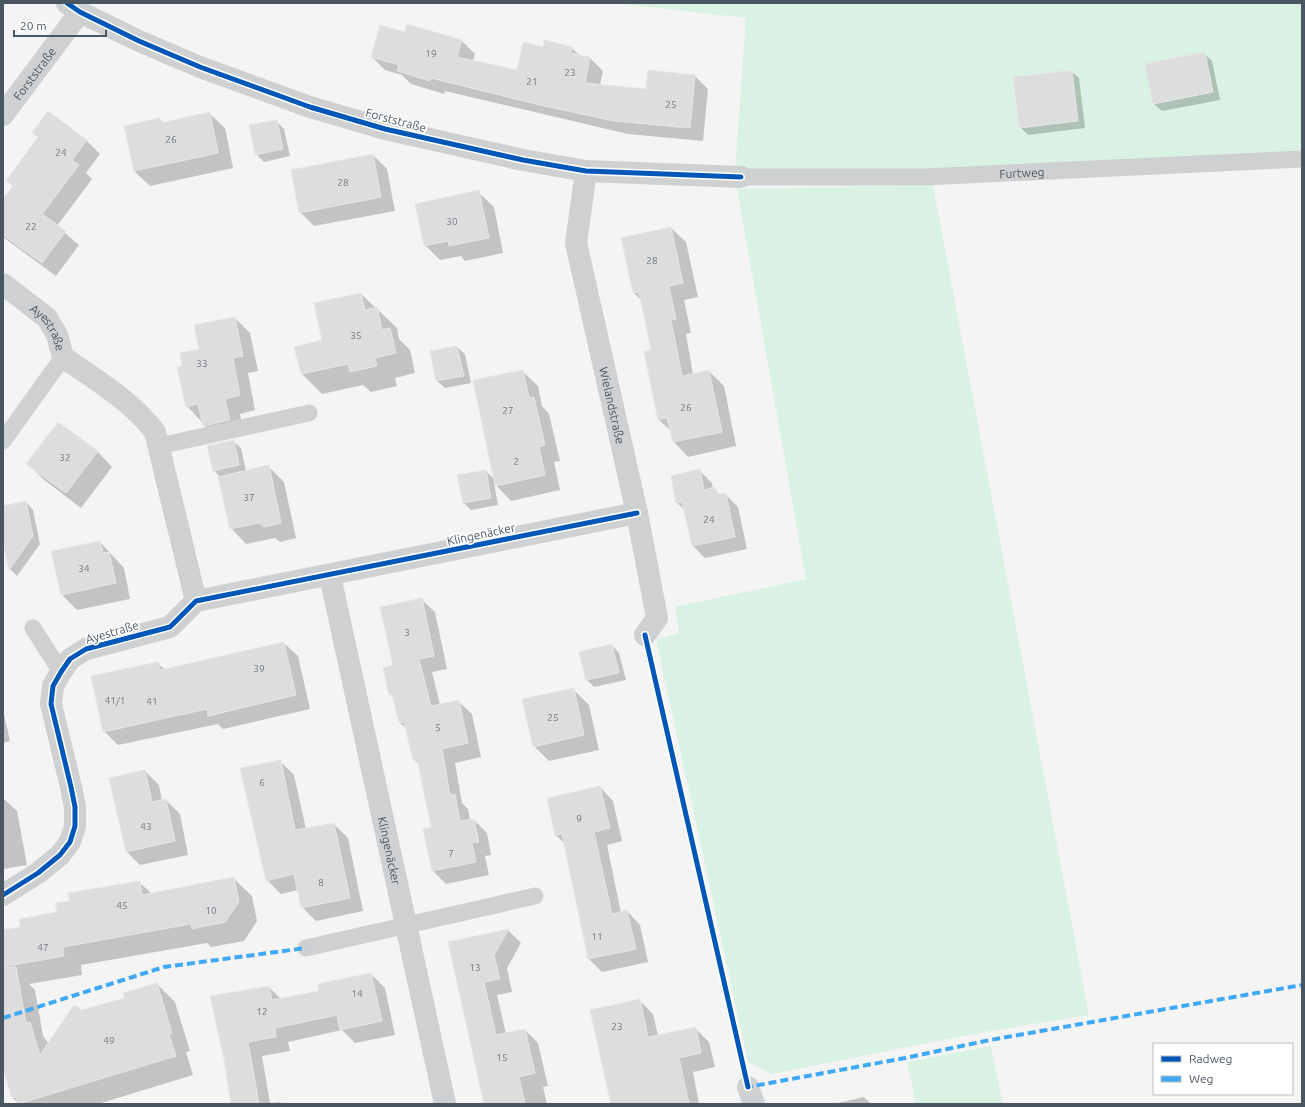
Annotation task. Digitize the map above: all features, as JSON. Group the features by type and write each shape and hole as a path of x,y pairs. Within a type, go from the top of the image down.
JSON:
{"street":[{"name":"Forststraße","path":"3,115 78,6 139,41 200,67 310,107 385,128 461,147 586,171 741,177"},
{"name":"Wielandstraße","path":"586,171 576,243 636,513 657,618 645,635"},
{"name":"Ayestraße","path":"3,284 47,318 57,335 63,357 120,398 155,432 196,601 170,627 86,649 70,659 61,672 53,686 52,704 75,807 75,826 70,842 60,855 38,873 3,895"},
{"name":"Klingenäcker","path":"445,1104 330,576 636,513"},
{"path":"196,601 330,576"}],"lane":[{"name":"Furtweg","path":"741,177 924,178 1302,159"},
{"path":"3,441 63,357"},
{"path":"159,446 309,413"},
{"path":"33,628 61,672"},
{"path":"306,948 535,896"}],"green space":[{"path":"613,3 1302,3 1302,152 930,170 735,171 746,18"},
{"path":"933,185 1089,1015 990,1031 771,1074 748,1062 656,639 679,633 675,607 806,579 737,189"},
{"path":"991,1046 1003,1104 916,1104 907,1062"}],"building":[{"path":"407,24 462,40 457,57 517,70 523,42 543,47 544,40 572,47 571,53 590,57 585,83 646,89 648,70 695,75 690,128 614,121 544,106 431,78 430,81 397,71 399,65 371,57 380,25 405,32"},
{"path":"1205,52 1213,92 1153,104 1145,64"},
{"path":"1072,70 1078,121 1019,128 1013,77"},
{"path":"48,111 87,140 72,160 79,165 42,214 66,231 42,263 3,235 3,199 13,186 6,181 38,137 32,133"},
{"path":"210,112 218,153 134,171 124,126 160,118 161,123"},
{"path":"277,120 283,149 255,155 249,125"},
{"path":"373,154 381,197 299,213 291,170"},
{"path":"479,190 489,238 449,246 448,241 424,246 415,204"},
{"path":"671,227 683,283 669,286 676,319 671,320 682,376 709,370 722,432 673,442 667,418 658,420 644,352 651,350 639,292 633,293 621,238"},
{"path":"361,293 365,310 377,307 382,330 390,328 396,353 375,358 377,366 350,372 348,364 301,374 294,347 322,340 314,303"},
{"path":"235,317 243,356 233,358 240,395 225,399 230,420 203,426 198,404 186,407 177,367 182,366 180,353 199,349 194,325"},
{"path":"457,346 464,376 436,381 430,351"},
{"path":"523,370 529,398 534,397 545,445 539,447 545,475 495,486 473,380"},
{"path":"58,422 98,451 66,493 26,464"},
{"path":"234,440 239,465 213,471 207,446"},
{"path":"269,465 281,523 264,527 259,523 230,529 218,477"},
{"path":"700,469 704,490 715,487 717,494 726,493 735,537 692,546 682,502 676,503 671,476"},
{"path":"486,470 491,498 463,503 457,475"},
{"path":"26,501 33,536 9,570 3,543 3,506"},
{"path":"100,541 103,553 109,552 116,583 61,595 51,551"},
{"path":"422,598 434,656 419,659 431,706 459,700 468,743 442,749 450,795 455,794 460,821 474,819 479,842 472,843 476,862 432,871 423,829 431,827 417,759 413,760 404,722 399,723 392,694 389,695 383,668 393,665 380,607"},
{"path":"284,642 296,695 208,716 207,709 103,732 91,676 158,662 160,670"},
{"path":"612,644 619,673 586,680 579,652"},
{"path":"574,688 584,735 533,747 522,699"},
{"path":"281,760 295,830 334,823 350,898 301,908 294,874 266,881 240,768"},
{"path":"145,770 152,802 166,799 175,841 126,852 109,778"},
{"path":"600,786 610,828 594,832 612,914 627,910 636,949 588,959 562,834 555,835 547,798"},
{"path":"234,877 239,902 225,922 192,929 191,924 63,947 64,956 3,967 3,930 20,927 19,919 57,912 55,903 70,901 68,893 140,881 142,895"},
{"path":"509,929 494,955 500,979 484,982 496,1035 525,1029 535,1073 519,1077 525,1104 484,1104 448,942"},
{"path":"16,967 26,1023 30,1022 40,1055 74,1005 82,1010 125,998 123,993 157,983 172,1033 169,1034 176,1056 18,1104 16,1097 12,1098 3,1069 3,968"},
{"path":"371,973 382,1021 340,1030 337,1015 275,1028 276,1037 248,1042 259,1104 231,1104 224,1059 210,996 269,986 272,1000 319,991 318,984"},
{"path":"640,999 648,1037 696,1027 701,1053 679,1058 689,1104 611,1104 590,1010"}],"marked path":[{"path":"3,1018 164,967 306,948"},
{"path":"747,1084 748,1087 905,1058 990,1040 1302,985"}],"cycle path":[{"path":"67,3 80,12 139,41 200,67 310,107 385,129 523,160 586,171 741,177"},
{"path":"3,895 38,873 60,855 70,842 75,826 75,807 51,704 53,686 61,672 70,659 86,649 170,627 196,601 637,513"},
{"path":"645,635 748,1087"}]}
